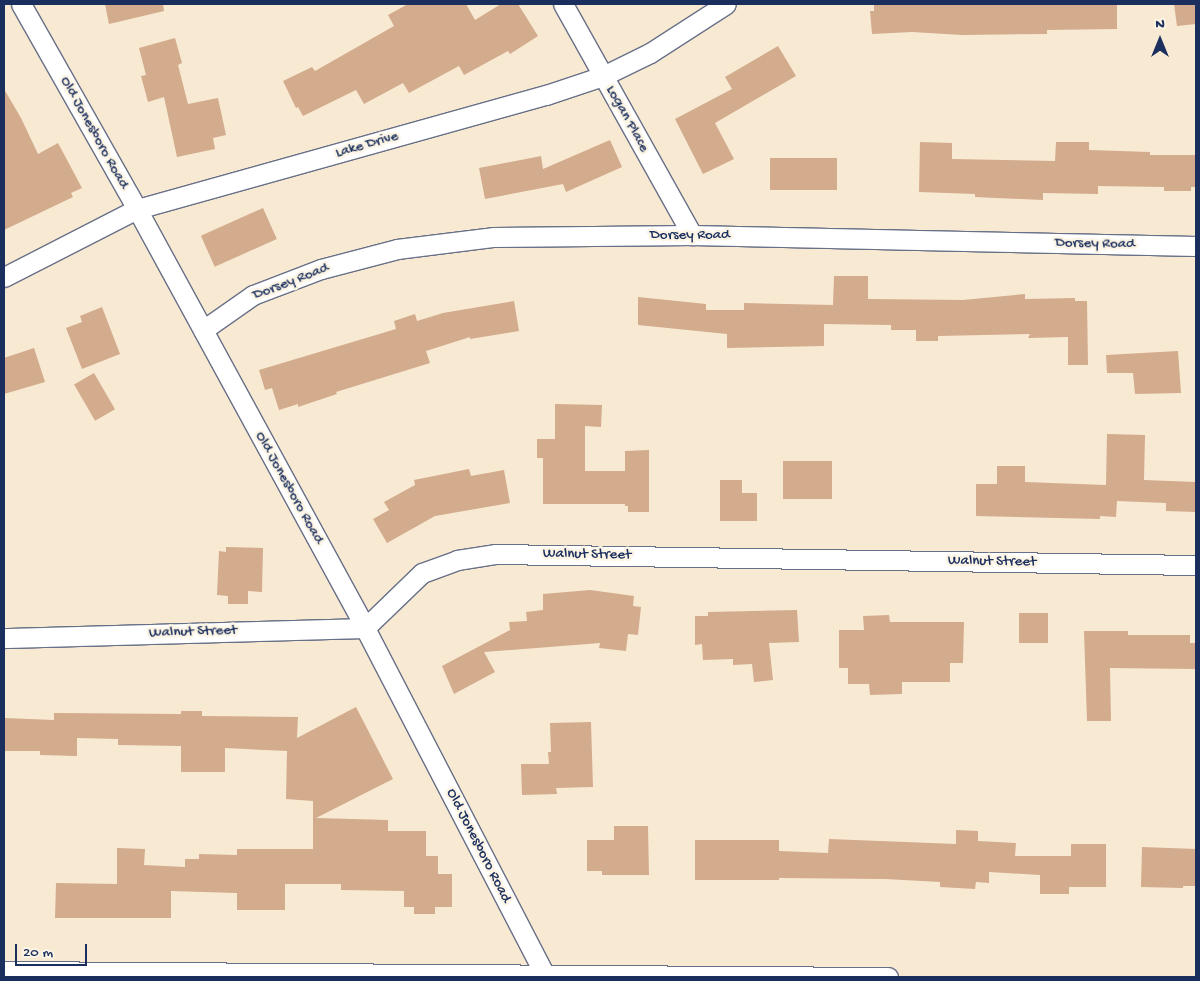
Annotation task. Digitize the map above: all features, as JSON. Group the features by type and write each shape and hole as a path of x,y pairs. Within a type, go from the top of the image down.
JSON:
{"street":[{"name":"Old Jonesboro Road","path":"21,4 137,209 365,628 546,976"},
{"name":"Logan Place","path":"563,4 692,235"},
{"name":"Lake Drive","path":"4,277 137,209 546,96 603,76 650,53 726,4"},
{"name":"Dorsey Road","path":"203,330 253,295 321,269 397,249 494,238 692,235 1196,246"},
{"name":"Walnut Street","path":"4,638 365,628 422,573 457,560 494,554 1196,565"},
{"path":"4,971 214,975 888,977"}],"building":[{"path":"105,4 163,4 164,11 109,24"},
{"path":"408,4 466,4 475,20 501,4 518,4 538,36 510,54 508,51 464,75 459,66 409,93 403,83 364,104 356,90 303,116 298,107 296,108 283,81 312,67 315,71 394,26 388,15"},
{"path":"874,4 1117,4 1117,29 1047,30 1047,34 962,35 912,32 872,34 870,11 874,11"},
{"path":"1174,4 1196,4 1196,24 1177,26"},
{"path":"175,38 182,63 178,65 188,104 218,98 226,135 213,138 215,149 177,157 164,97 148,102 141,76 146,75 139,48"},
{"path":"778,46 796,76 715,123 734,159 703,174 675,119 732,89 725,77"},
{"path":"4,89 21,118 38,154 58,143 82,188 71,193 73,197 4,230"},
{"path":"610,140 622,167 566,192 563,184 485,199 479,168 541,156 543,169"},
{"path":"920,142 952,143 952,159 1055,161 1056,142 1089,142 1089,150 1150,152 1150,155 1196,155 1196,187 1191,187 1191,191 1164,191 1164,187 1098,186 1098,194 1043,193 1043,200 975,197 975,194 919,192"},
{"path":"770,158 837,158 837,190 770,190"},
{"path":"263,208 277,239 215,267 201,236"},
{"path":"834,276 868,276 868,299 963,300 1025,294 1025,299 1075,298 1075,301 1087,301 1088,365 1068,365 1068,337 1028,338 1030,334 938,336 938,341 916,341 916,330 891,330 891,325 824,324 824,346 727,348 727,334 638,325 638,297 706,304 706,310 744,310 744,303 833,305"},
{"path":"514,301 519,331 470,339 470,337 426,351 430,363 336,392 337,394 298,407 298,404 279,410 272,388 265,390 259,370 396,329 394,321 415,314 417,321 443,313"},
{"path":"102,307 120,354 82,369 66,328 82,322 80,316"},
{"path":"34,348 45,382 4,394 4,358"},
{"path":"1178,351 1181,393 1135,394 1133,373 1107,373 1106,355"},
{"path":"94,373 115,409 95,421 74,384"},
{"path":"555,404 602,405 601,427 585,426 585,471 625,471 625,451 649,450 649,512 628,512 628,506 625,506 625,504 543,504 543,458 537,458 537,439 555,439"},
{"path":"1107,434 1145,435 1144,480 1196,482 1196,512 1166,511 1166,503 1117,501 1116,517 1100,516 1100,519 976,516 976,484 997,484 997,466 1025,466 1025,482 1106,485"},
{"path":"783,461 832,461 832,499 783,499"},
{"path":"469,469 471,476 504,470 510,503 435,516 387,543 373,519 389,510 384,502 415,485 414,480"},
{"path":"720,480 742,480 742,493 757,493 757,521 720,521"},
{"path":"226,547 263,548 262,592 248,591 248,604 228,604 228,596 217,595 219,551 226,552"},
{"path":"590,590 634,596 633,606 641,607 638,635 628,634 626,651 599,648 600,643 484,652 495,672 454,694 442,666 510,630 509,622 527,621 526,612 543,610 543,594"},
{"path":"797,610 799,642 769,643 773,680 754,682 752,664 733,665 733,659 703,660 702,644 695,645 695,616 708,616 708,612"},
{"path":"1019,613 1048,613 1048,643 1019,643"},
{"path":"889,615 890,622 964,622 963,663 950,663 950,682 902,682 902,694 870,695 869,684 848,684 848,668 839,668 839,630 864,630 863,616"},
{"path":"1084,631 1128,631 1128,635 1190,635 1190,643 1196,643 1196,669 1110,668 1111,721 1087,721"},
{"path":"356,707 393,779 316,818 388,820 388,831 426,831 426,856 438,856 438,874 452,874 452,907 435,907 435,914 414,914 414,907 404,907 404,891 341,890 341,884 285,884 285,910 237,910 237,893 171,891 171,918 55,918 56,883 117,884 117,848 145,849 144,865 185,867 185,859 199,859 199,854 237,855 237,849 313,849 313,801 286,799 287,751 225,748 225,772 181,772 181,746 118,745 118,739 77,738 77,756 40,755 40,751 4,751 4,718 54,720 54,713 181,714 181,711 202,711 202,716 298,717 297,738"},
{"path":"591,722 593,787 556,788 557,794 522,795 521,764 549,764 548,752 551,752 550,723"},
{"path":"614,826 648,826 649,875 602,875 602,871 587,871 587,840 614,840"},
{"path":"956,830 978,831 978,841 1016,843 1015,856 1071,856 1071,844 1106,844 1106,887 1069,887 1069,894 1040,894 1040,875 989,872 989,883 976,882 975,889 940,887 940,882 885,879 779,878 779,880 695,880 695,840 779,840 779,851 828,853 829,839 956,844"},
{"path":"1142,847 1196,849 1196,886 1183,886 1183,888 1141,887"}]}
